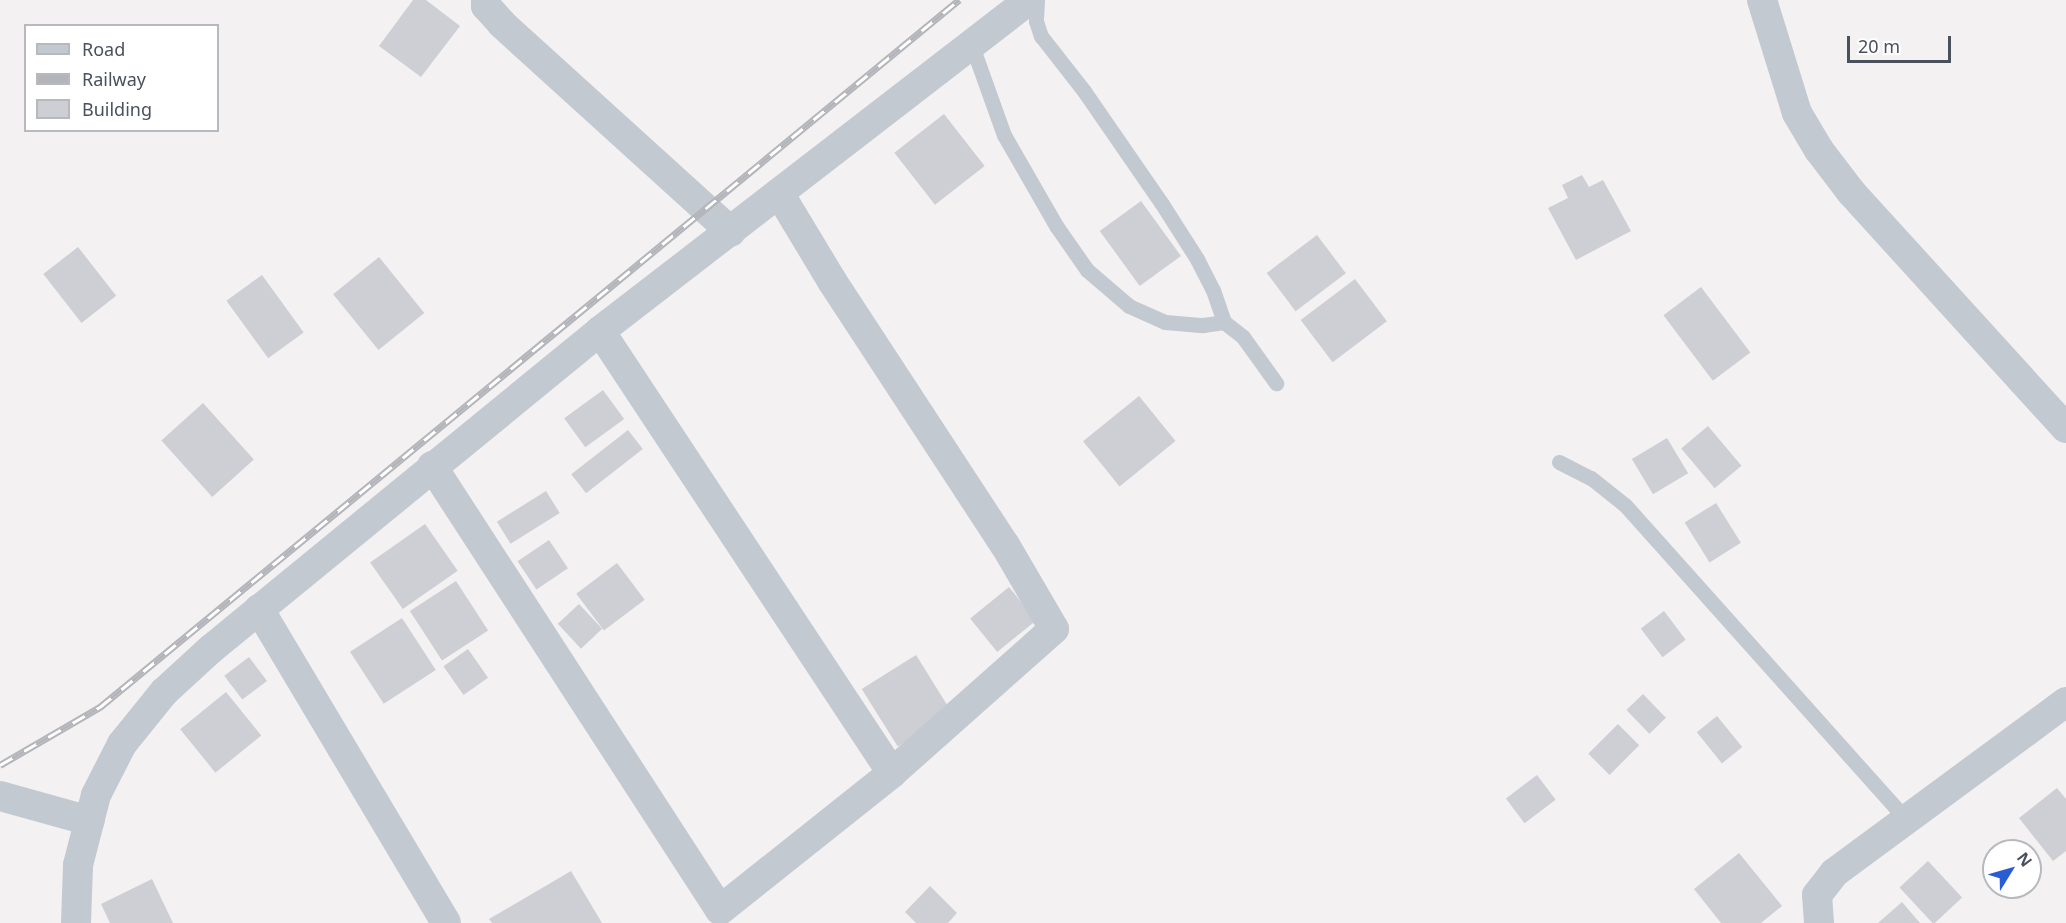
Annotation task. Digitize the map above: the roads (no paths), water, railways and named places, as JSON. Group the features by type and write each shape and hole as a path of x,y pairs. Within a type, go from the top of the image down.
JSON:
{"street":[{"path":"486,0 486,6 502,24 731,232"},
{"path":"76,923 78,865 96,795 122,744 164,692 259,609 600,331 1029,0"},
{"path":"1762,0 1797,112 1820,150 1851,192 2066,428"},
{"path":"432,466 720,910 892,773 1054,629 1005,545 838,291 779,193"},
{"path":"600,331 892,773"},
{"path":"259,609 446,923"},
{"path":"1819,923 1817,895 1834,873 2066,702"},
{"path":"0,796 90,821"}],"lane":[{"path":"1037,0 1036,21 1041,36 1084,91 1128,159 1162,204 1197,259 1213,290 1224,322 1243,337 1276,383"},
{"path":"971,43 1004,135 1057,228 1088,270 1129,306 1165,322 1203,325 1224,322"},
{"path":"1559,462 1591,478 1625,506 1906,819"}],"railway":[{"path":"0,765 100,707 959,0"}]}
